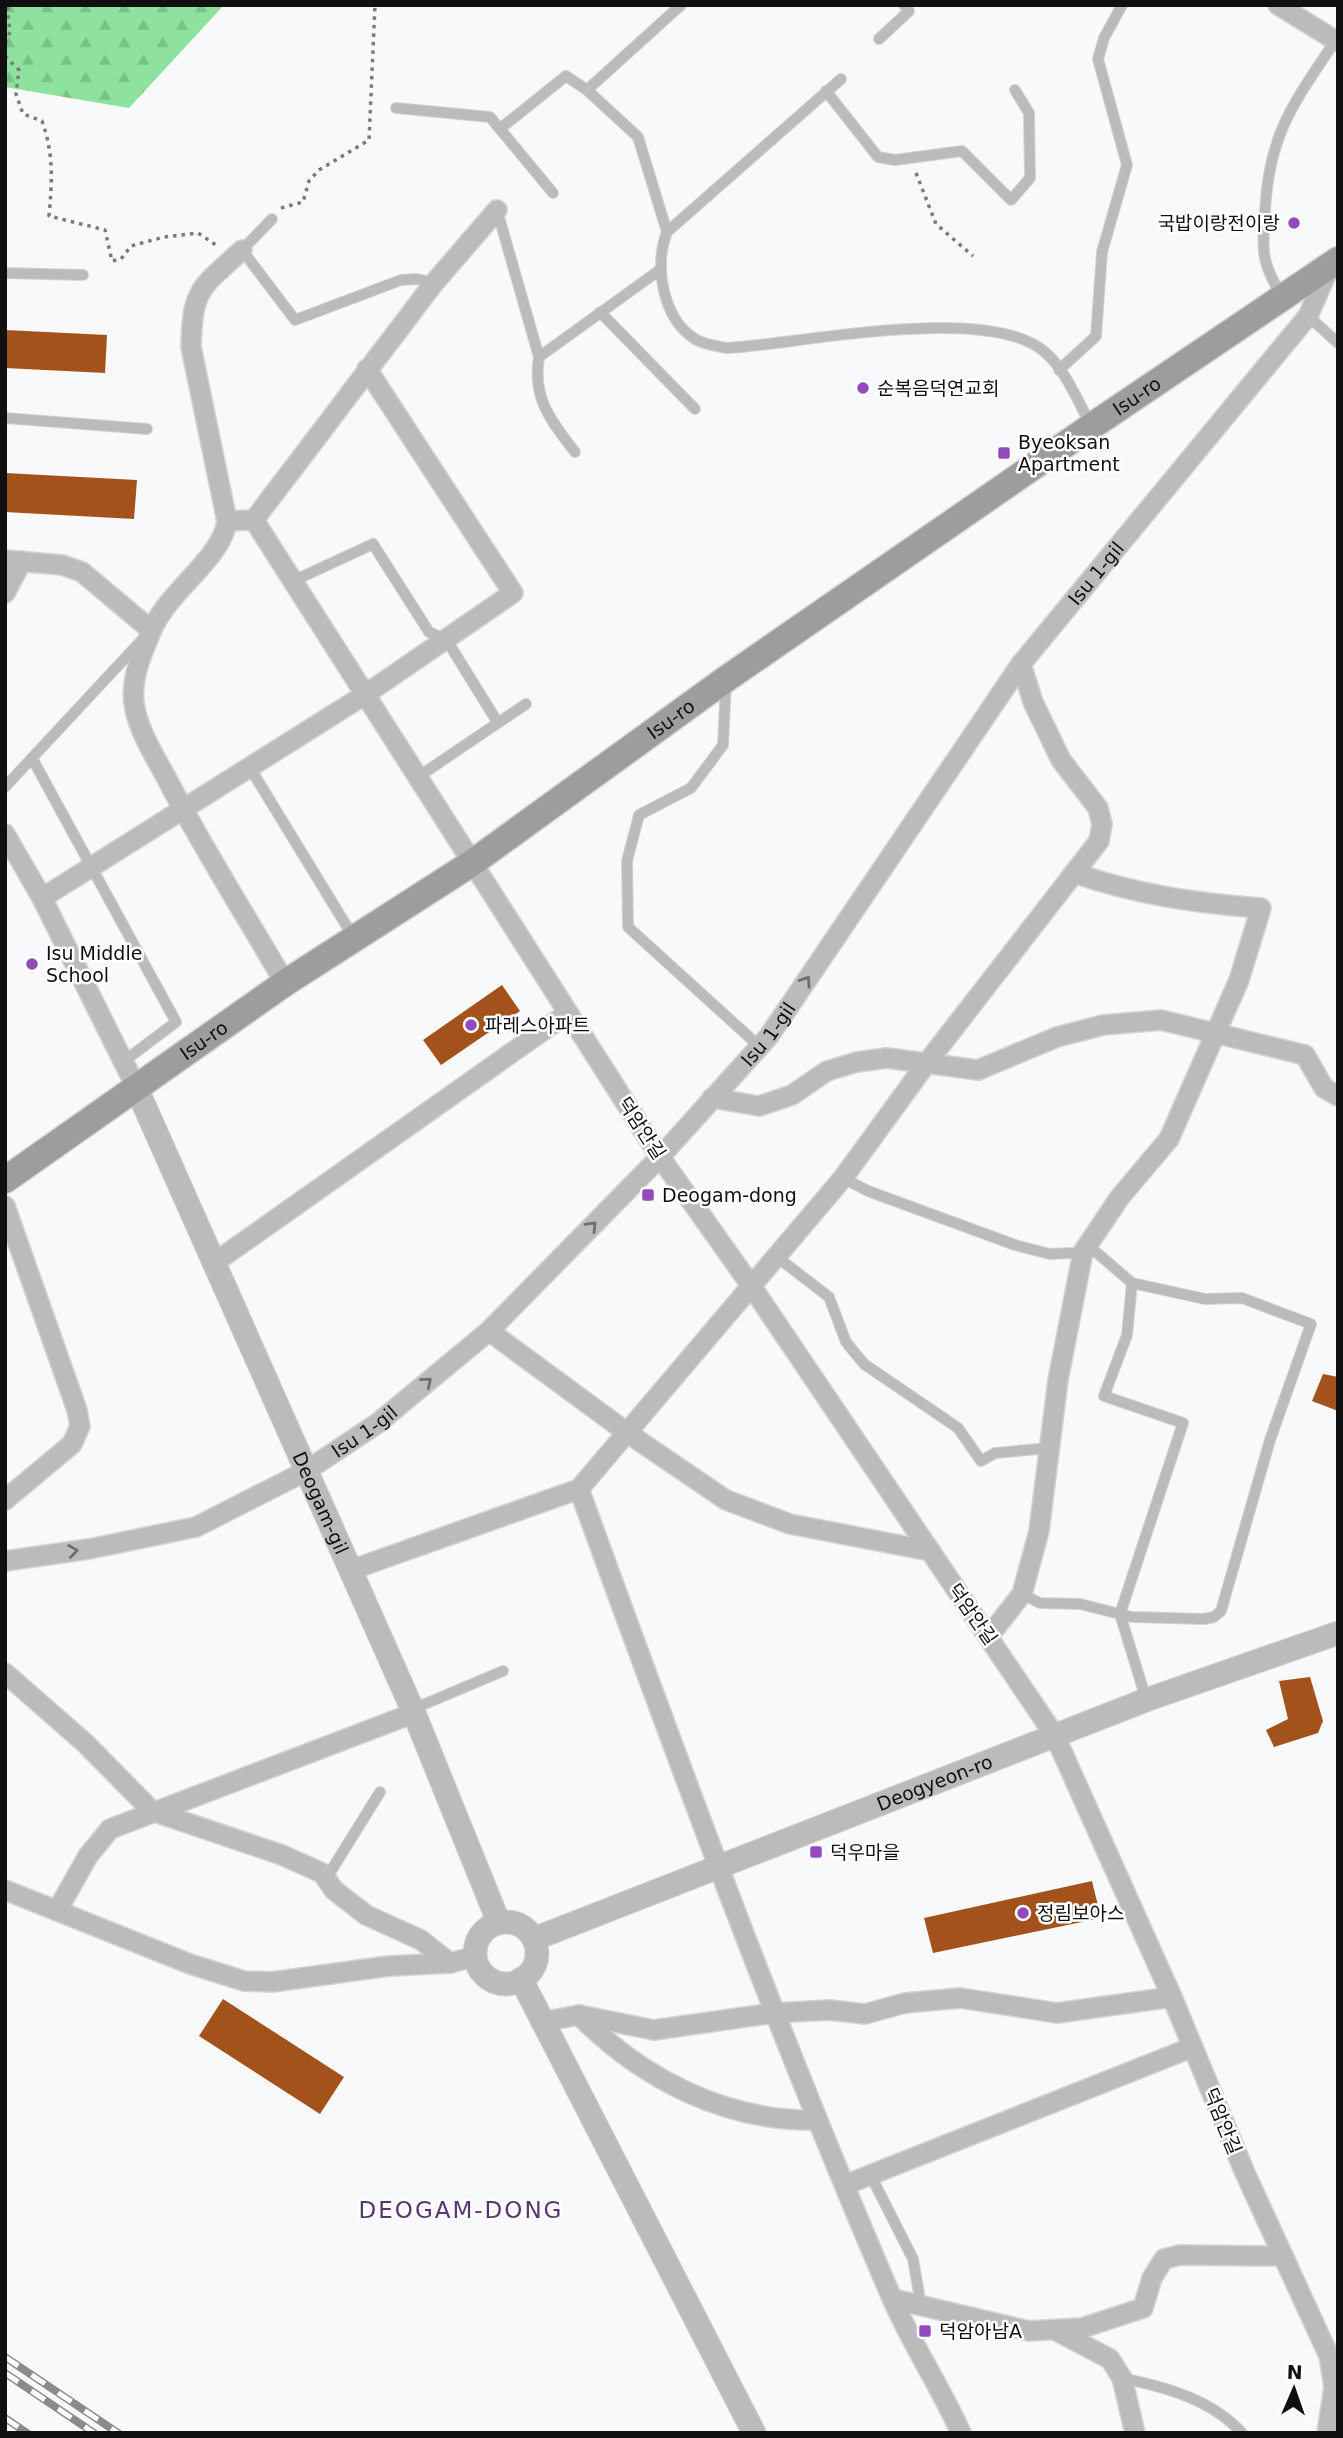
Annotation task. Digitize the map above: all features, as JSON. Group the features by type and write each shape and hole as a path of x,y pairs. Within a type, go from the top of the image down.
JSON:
{"main road":[{"name":"Isu-ro","path":"5,1180 285,983 472,863 726,679 1092,426 1334,263"}],"street":[{"path":"1278,5 1337,42"},
{"path":"227,521 254,520 434,283 496,210"},
{"path":"236,255 194,300 191,346 227,521 225,537 219,548 199,565 169,601 151,630 136,672 134,708 144,736 184,811 285,983"},
{"name":"Isu 1-gil","path":"5,1561 89,1549 196,1527 306,1471 378,1423 489,1331 660,1157 759,1046 1021,664 1308,316 1334,263"},
{"path":"42,898 366,694 513,593 367,369"},
{"name":"덕암안길","path":"254,520 660,1157 752,1287 1055,1736 1329,2356 1333,2374 1326,2433"},
{"path":"5,593 13,560 62,565 82,572 151,630"},
{"path":"351,1570 579,1489 629,1434 843,1178 926,1064 1099,841 1102,824 1098,808 1061,760 1033,702 1021,664"},
{"path":"5,834 42,898 136,1087"},
{"path":"989,1636 1023,1594 1044,1505 1058,1380 1083,1252 1120,1197 1169,1139 1239,980 1261,908 1185,902 1119,888 1074,873"},
{"path":"214,1263 568,1013"},
{"path":"712,1098 759,1106 792,1095 827,1071 857,1062 887,1058 978,1070 1057,1037 1103,1025 1161,1020 1305,1055 1324,1088 1338,1096"},
{"name":"Deogam-gil","path":"136,1087 413,1711 499,1923"},
{"path":"5,1206 77,1410 80,1426 72,1444 5,1500"},
{"path":"489,1331 629,1434 726,1500 790,1524 930,1551"},
{"path":"579,1489 716,1867 817,2120 893,2299 961,2433"},
{"name":"Deogyeon-ro","path":"534,1939 1146,1700 1338,1633"},
{"path":"5,1673 86,1744 152,1811 323,1873 334,1890 366,1915 421,1940 450,1963"},
{"path":"57,1910 88,1856 110,1829 413,1711"},
{"path":"5,1889 190,1964 244,1981 272,1982 389,1966 450,1963 476,1956"},
{"path":"499,1923 520,1925 534,1939 537,1960 533,1969 522,1979 507,1984 488,1978 481,1970 476,1956 477,1941 482,1933 499,1923"},
{"path":"522,1979 541,2022 754,2433"},
{"path":"541,2022 579,2015 654,2030 774,2013 829,2010 865,2014 905,2003 960,1998 1057,2014 1172,1997"},
{"path":"579,2015 612,2047 643,2070 694,2096 793,2120 817,2120"},
{"path":"845,2185 1193,2047"},
{"path":"893,2299 1029,2331 1082,2328 1143,2308 1152,2278 1164,2259 1180,2255 1283,2256"},
{"path":"1055,2329 1110,2359 1122,2378 1135,2433"}],"lane":[{"path":"587,90 681,5"},
{"path":"878,39 909,11 904,5"},
{"path":"1059,370 1096,336 1102,251 1127,165 1098,59 1104,38 1122,5"},
{"path":"1282,298 1262,260 1267,170 1291,108 1337,42"},
{"path":"501,128 566,76 587,90 638,136 667,232"},
{"path":"841,79 667,232 661,251 664,296 682,327 695,338 711,345 750,347 869,333 968,330 1020,338 1047,354 1092,426"},
{"path":"826,92 878,157 895,160 962,150 1011,200 1030,178 1029,113 1015,90"},
{"path":"396,108 491,117 553,193"},
{"path":"496,210 539,357 535,379 550,421 575,452"},
{"path":"272,219 236,255 295,320 401,280 417,279 434,283"},
{"path":"539,357 661,269"},
{"path":"5,272 83,275"},
{"path":"600,312 695,409"},
{"path":"1308,316 1338,343"},
{"path":"5,418 147,429"},
{"path":"293,581 373,544 429,632 446,639 498,723"},
{"path":"5,787 151,630"},
{"path":"726,679 723,745 691,788 639,815 628,861 628,927 759,1046"},
{"path":"418,778 526,704"},
{"path":"32,758 177,1022 123,1062"},
{"path":"250,768 354,938"},
{"path":"843,1178 868,1191 1016,1245 1049,1254 1096,1252 1132,1283 1205,1299 1242,1298 1311,1324 1270,1440 1221,1611 1214,1617 1204,1619 1132,1618 1080,1604 1040,1603 1023,1594"},
{"path":"777,1257 829,1297 846,1342 864,1364 958,1429 981,1461 995,1453 1050,1448"},
{"path":"1132,1283 1127,1335 1104,1396 1183,1423 1120,1614 1146,1700"},
{"path":"413,1711 503,1671"},
{"path":"326,1879 380,1792"},
{"path":"870,2175 913,2259 921,2306"},
{"path":"1122,2378 1173,2389 1228,2418 1242,2433"}],"path":[{"path":"5,43 10,32 7,5"},
{"path":"272,219 272,210 303,202 309,181 319,170 369,140 375,5"},
{"path":"5,57 19,70 16,94 23,114 43,121 46,131 54,167 49,216 105,230 112,261 121,259 131,246 146,241 198,233 236,255"},
{"path":"910,158 936,223 974,256"}],"green space":[{"path":"5,5 224,5 129,108 5,87"}],"building":[{"path":"5,330 107,335 105,373 5,368"},
{"path":"5,473 137,480 134,519 5,512"},
{"name":"파레스아파트","path":"502,985 520,1011 441,1065 423,1040"},
{"path":"1323,1374 1338,1377 1338,1411 1312,1401"},
{"path":"1310,1677 1323,1721 1318,1733 1274,1747 1266,1730 1288,1719 1279,1681"},
{"name":"정림보아스","path":"1092,1881 1101,1918 933,1953 924,1918"},
{"path":"223,1999 344,2077 320,2114 199,2036"}],"railway":[{"path":"5,2357 118,2433"},
{"path":"5,2373 94,2433"},
{"path":"5,2418 27,2433"}],"place":[{"name":"국밥이랑전이랑","path":"1294,223"},
{"name":"순복음덕연교회","path":"863,388"},
{"name":"Byeoksan Apartment","path":"1004,453"},
{"name":"Isu Middle School","path":"32,964"},
{"name":"파레스아파트","path":"471,1025"},
{"name":"Deogam-dong","path":"648,1195"},
{"name":"덕우마을","path":"816,1852"},
{"name":"정림보아스","path":"1023,1913"},
{"name":"덕암아남A","path":"925,2331"}],"district":[{"name":"DEOGAM-DONG","path":"461,2210"}]}
